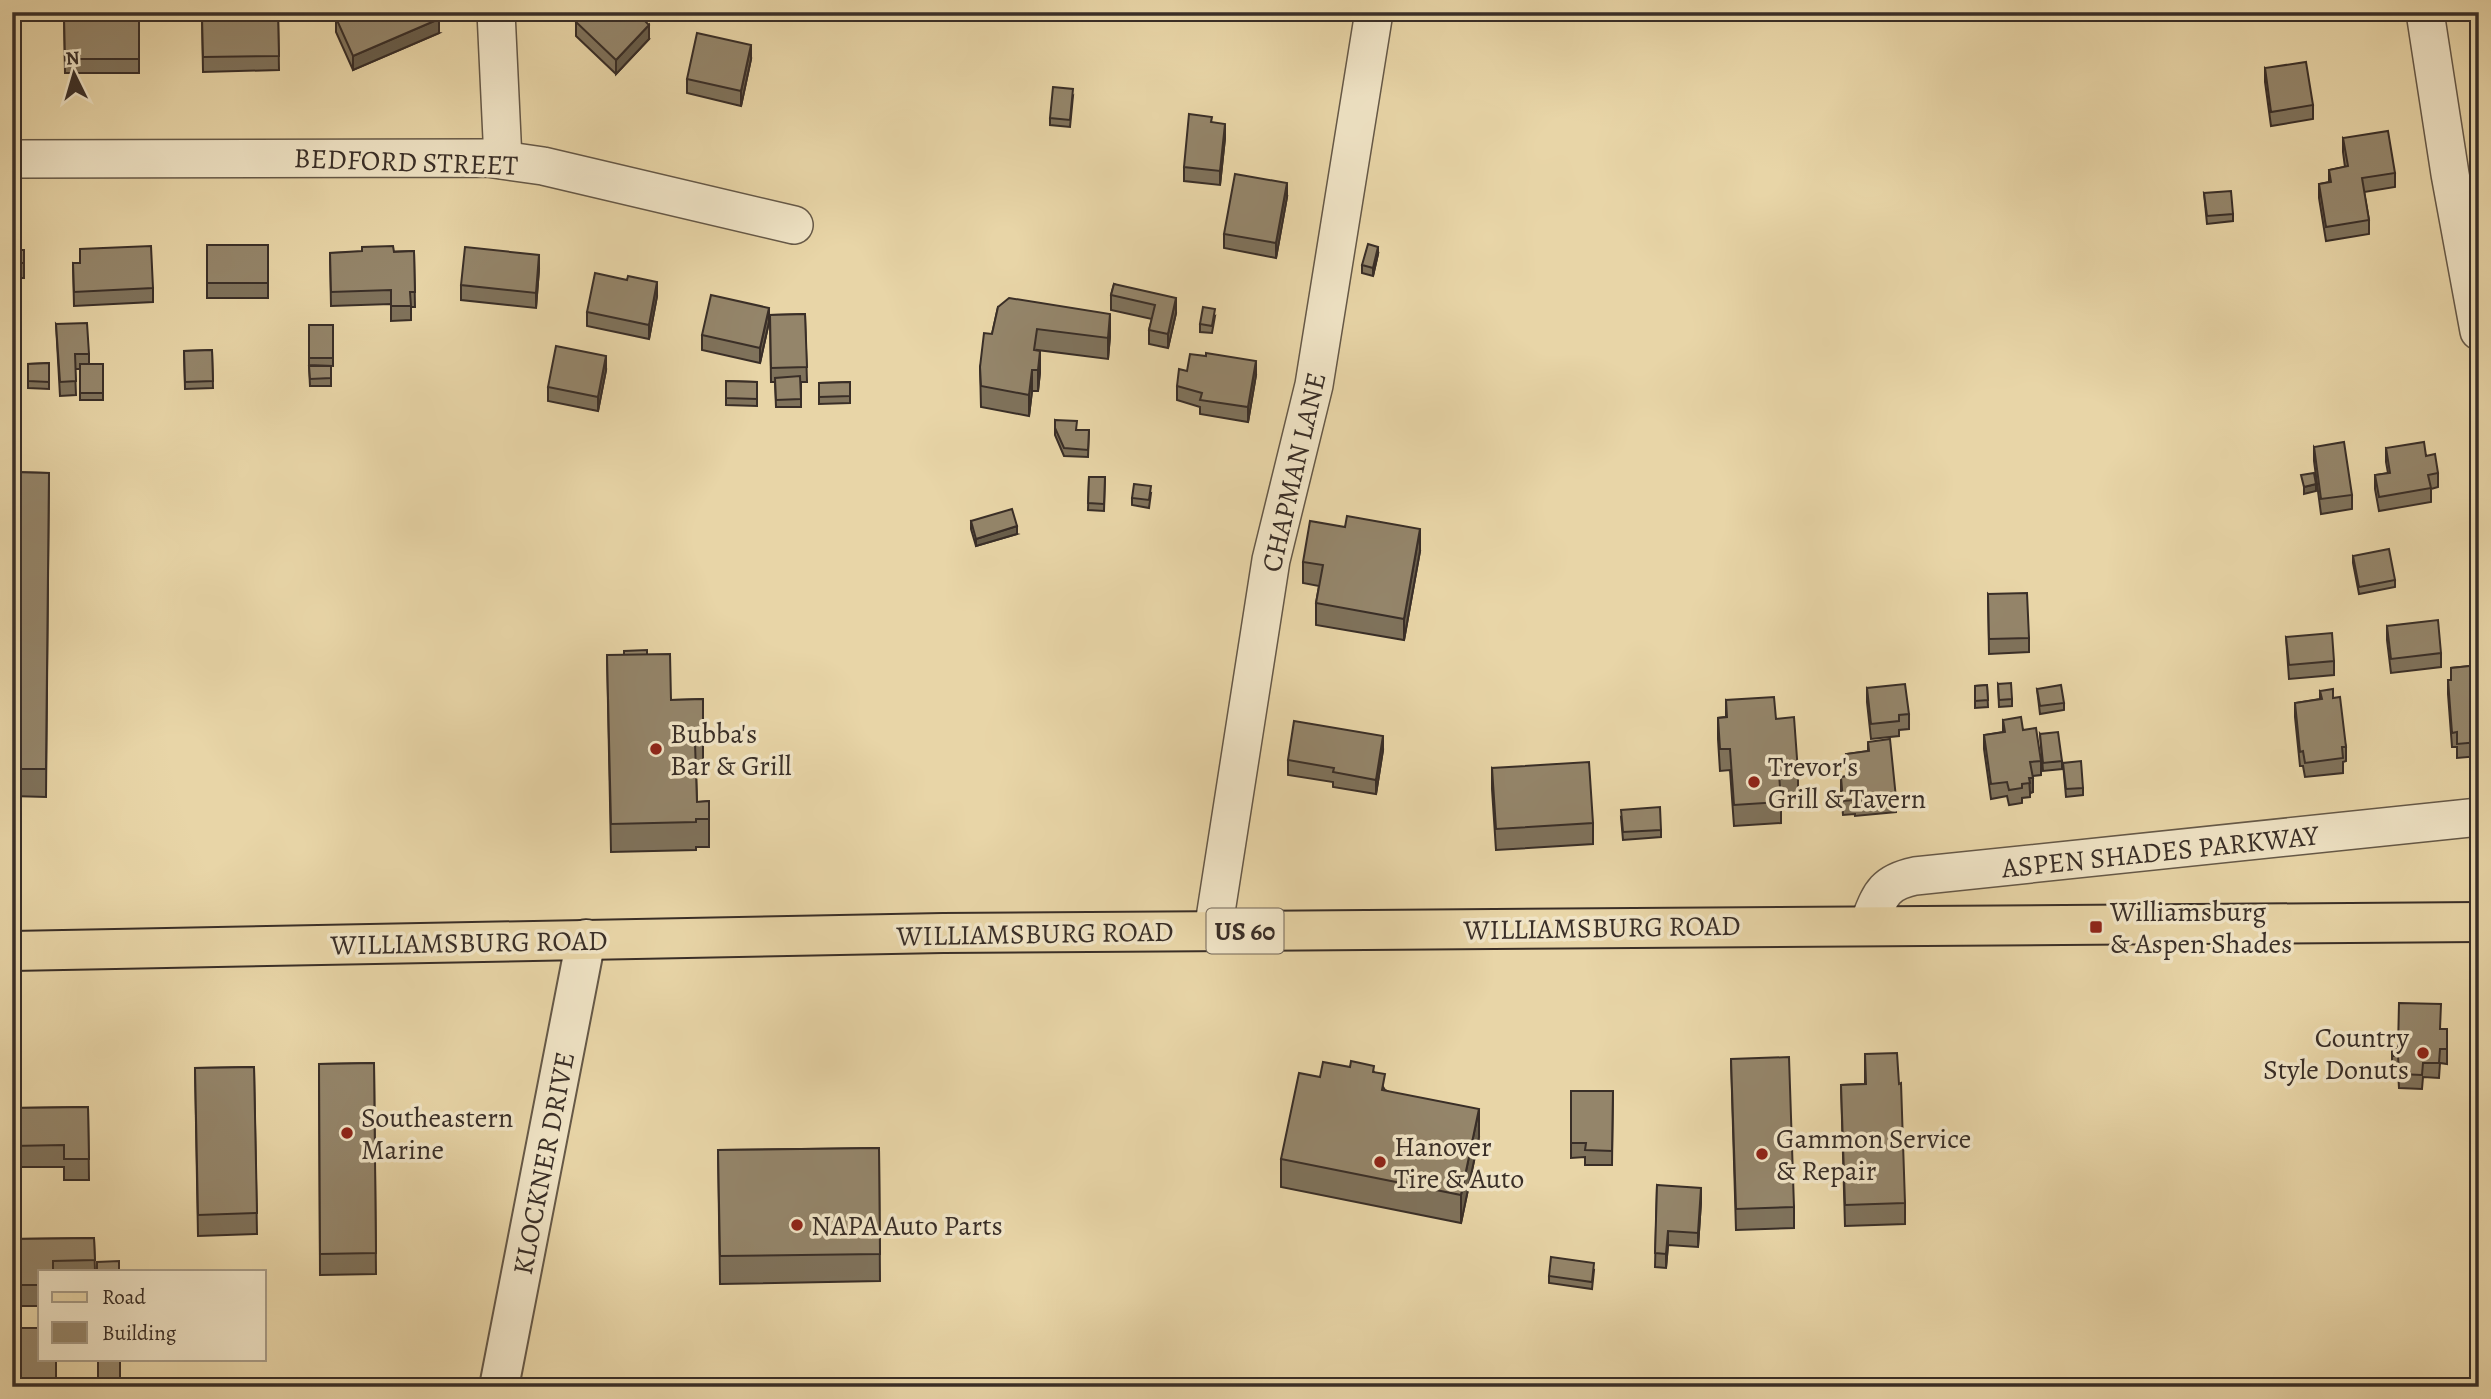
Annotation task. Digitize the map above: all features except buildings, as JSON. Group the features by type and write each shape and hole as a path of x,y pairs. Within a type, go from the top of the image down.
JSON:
{"main road":[{"name":"WILLIAMSBURG ROAD","path":"12,951 586,939 1213,931 2479,922"}],"street":[{"path":"496,12 503,160"},
{"name":"CHAPMAN LANE","path":"1213,931 1271,560 1314,385 1374,12"},
{"path":"2425,12 2479,331"},
{"name":"BEDFORD STREET","path":"12,159 406,156 503,160 543,166 794,225"},
{"name":"ASPEN SHADES PARKWAY","path":"1868,925 1880,895 1887,887 1898,880 1915,876 2479,817"},
{"name":"KLOCKNER DRIVE","path":"499,1387 586,939"}],"place":[{"name":"Bubba's Bar & Grill","path":"656,749"},
{"name":"Trevor's Grill & Tavern","path":"1754,782"},
{"name":"Williamsburg & Aspen Shades","path":"2096,927"},
{"name":"Country Style Donuts","path":"2423,1053"},
{"name":"Southeastern Marine","path":"347,1133"},
{"name":"Gammon Service & Repair","path":"1762,1154"},
{"name":"Hanover Tire & Auto","path":"1380,1162"},
{"name":"NAPA Auto Parts","path":"797,1225"}]}
